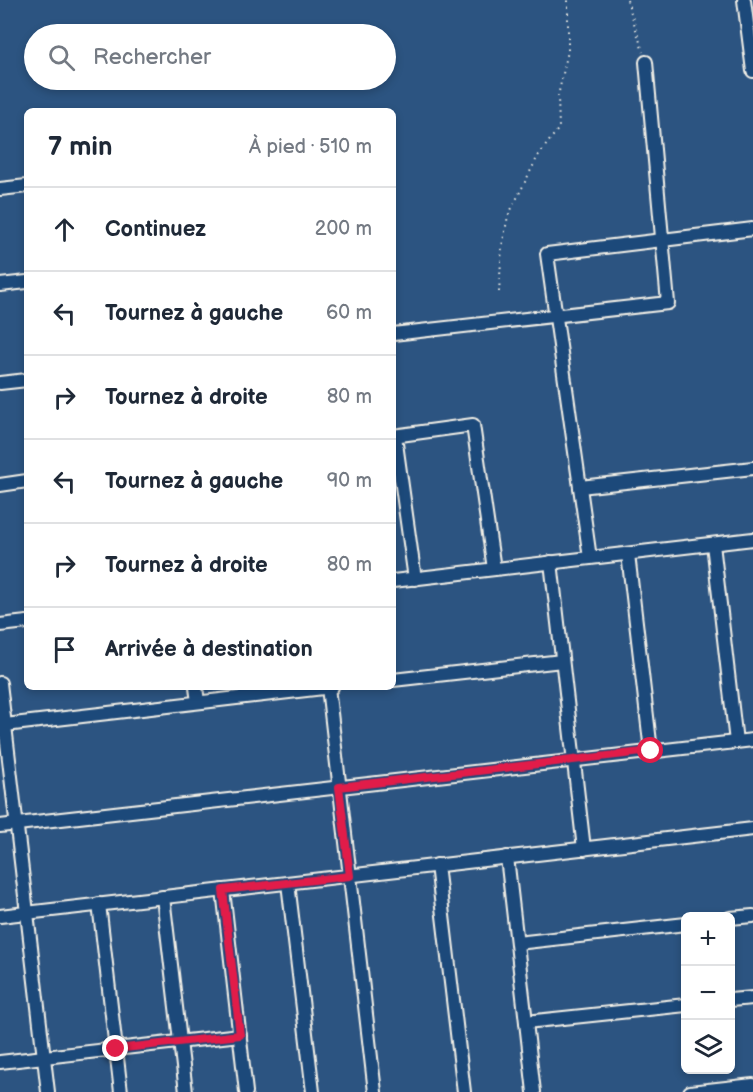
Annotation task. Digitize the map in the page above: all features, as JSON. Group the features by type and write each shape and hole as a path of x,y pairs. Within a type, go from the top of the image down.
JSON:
{"street":[{"path":"744,0 753,70"},
{"path":"396,334 669,303 646,63"},
{"path":"0,189 24,186"},
{"path":"590,558 547,254 753,229"},
{"path":"0,285 24,282"},
{"path":"0,383 24,380"},
{"path":"396,436 473,425 494,569"},
{"path":"396,450 415,579"},
{"path":"580,487 753,468"},
{"path":"0,485 24,481"},
{"path":"396,581 753,539"},
{"path":"713,544 736,741"},
{"path":"628,554 651,751"},
{"path":"551,562 584,849"},
{"path":"0,625 24,622"},
{"path":"396,680 562,661"},
{"path":"0,683 48,1092"},
{"path":"196,690 198,702"},
{"path":"5,724 303,690"},
{"path":"329,690 375,1092"},
{"path":"0,826 753,740"},
{"path":"0,916 753,829"},
{"path":"507,857 534,1092"},
{"path":"437,866 464,1092"},
{"path":"288,883 313,1092"},
{"path":"223,890 246,1092"},
{"path":"163,897 186,1092"},
{"path":"99,904 121,1092"},
{"path":"735,918 753,916"},
{"path":"517,943 681,925"},
{"path":"735,1000 753,998"},
{"path":"526,1022 681,1006"},
{"path":"0,1062 240,1035"},
{"path":"690,1092 753,1085"}],"path":[{"path":"499,292 502,246 508,216 538,156 559,128 558,96 568,51 568,0"},
{"path":"627,0 646,63"}],"route":[{"path":"116,1049 240,1035 223,890 350,876 339,787 651,751"}]}
